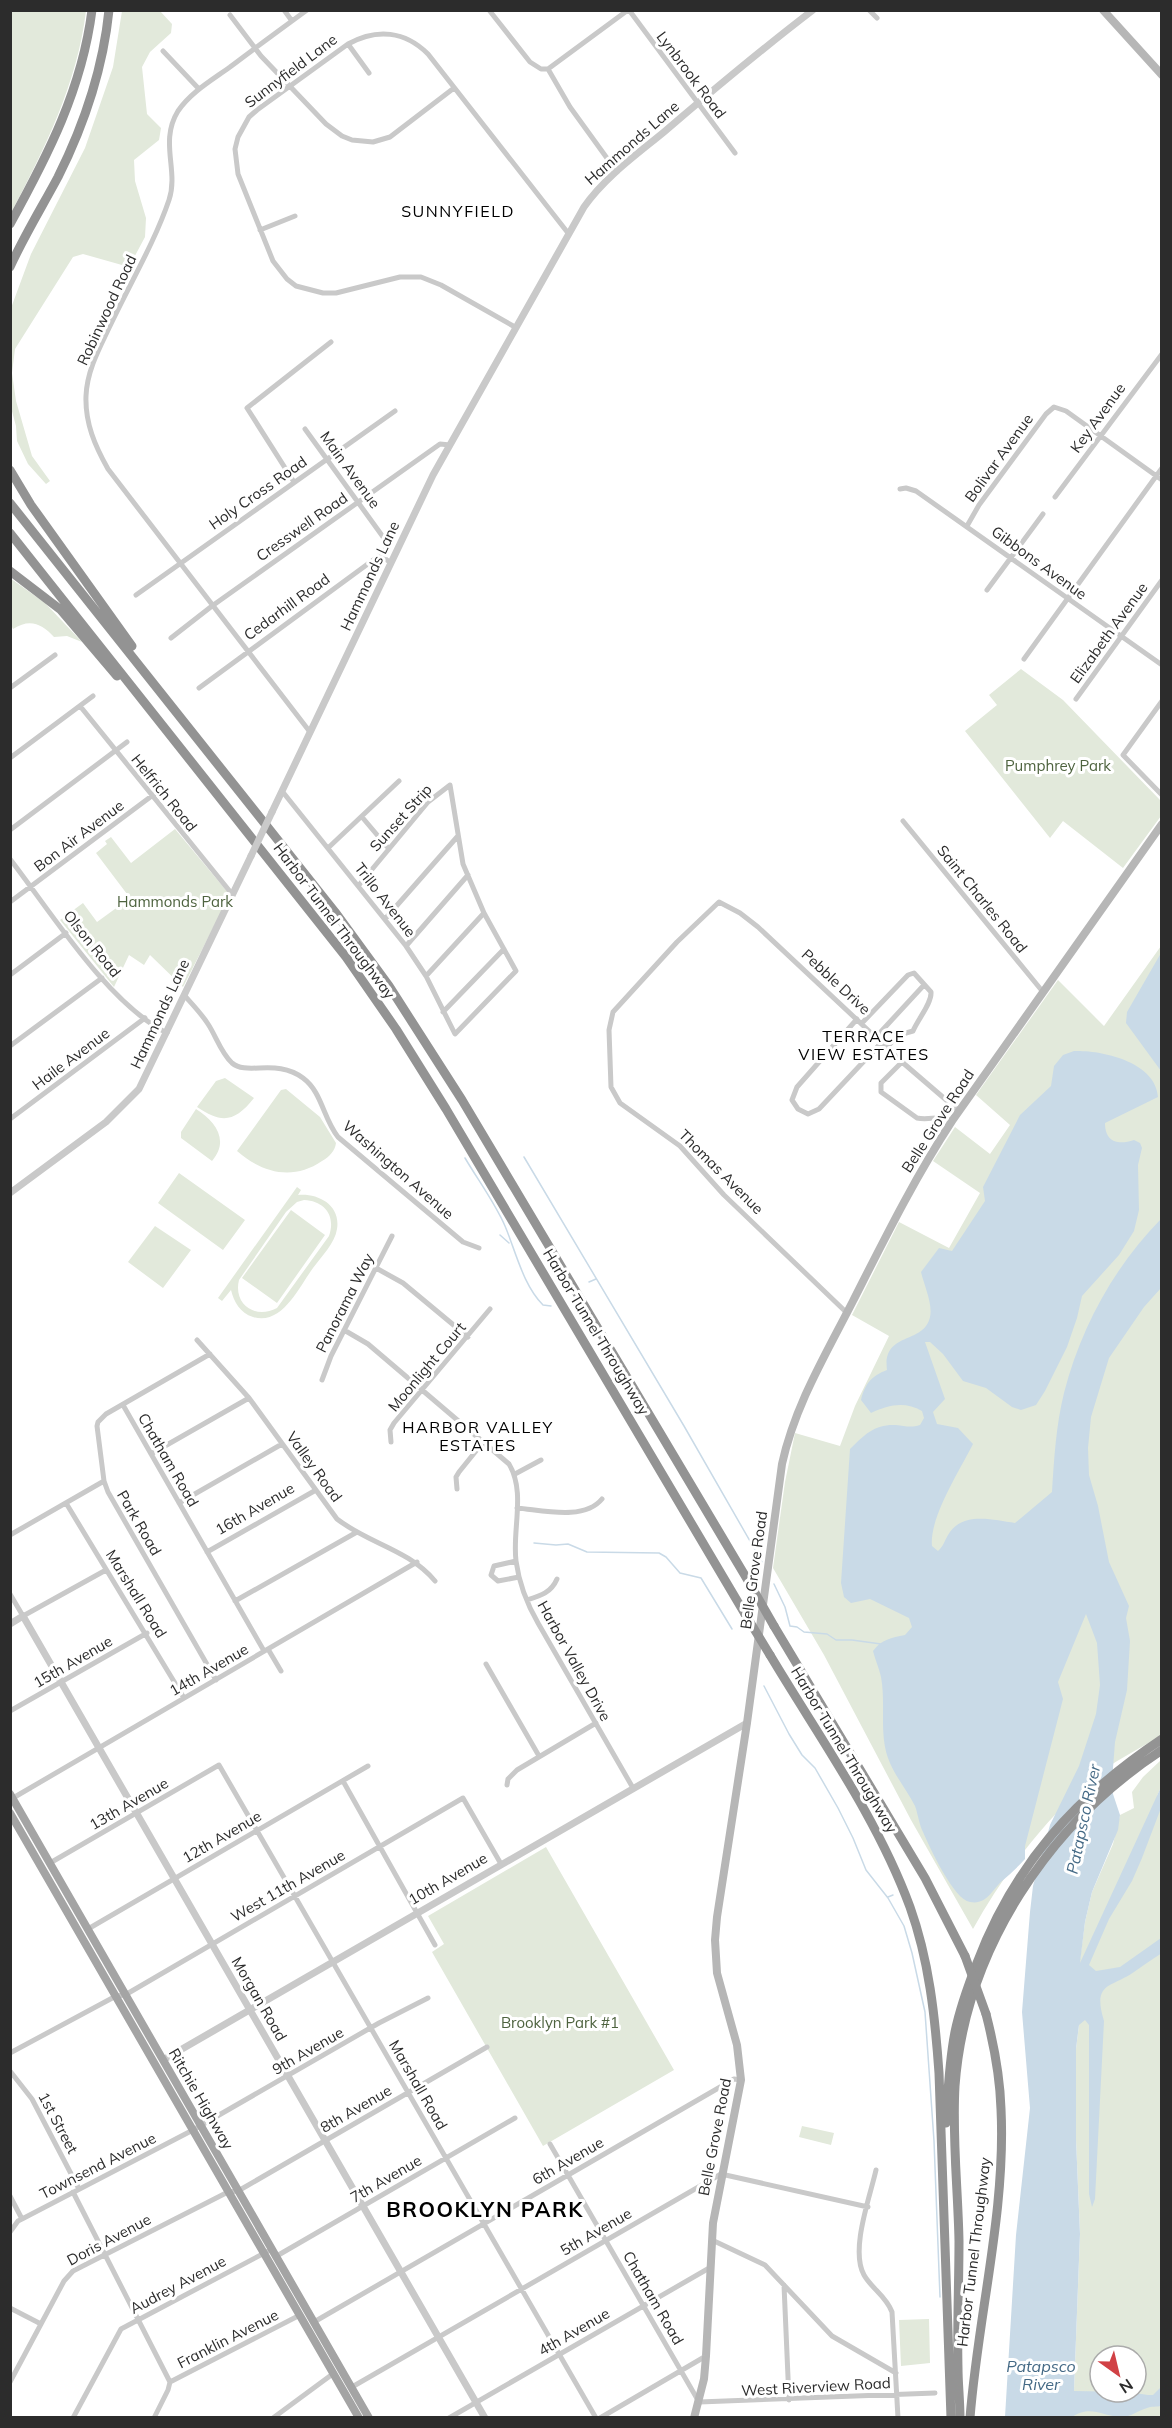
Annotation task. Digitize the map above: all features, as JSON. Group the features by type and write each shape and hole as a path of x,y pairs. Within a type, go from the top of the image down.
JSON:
{"highway":[{"path":"10,222 54,142 72,95 86,46 92,10"},
{"path":"10,267 57,178 81,126 97,76 109,10"},
{"path":"10,470 37,514 137,653 154,684"},
{"name":"Harbor Tunnel Throughway","path":"10,503 335,912 412,1020 462,1100 934,1893 966,1956 986,2014 995,2052 1000,2093 1001,2162 970,2418"},
{"name":"Harbor Tunnel Throughway","path":"10,532 339,949 396,1029 446,1109 879,1837 902,1886 919,1937 928,1977 937,2039 951,2418"},
{"path":"10,571 61,610 222,799"},
{"path":"1011,1900 1025,1868 1069,1814 1096,1788 1161,1739"},
{"path":"1011,1900 1080,1817 1120,1779 1161,1750"},
{"name":"Harbor Tunnel Throughway","path":"946,2240 948,2220 945,2145 947,2091 955,2031 964,1999 990,1929 1011,1900"},
{"name":"Harbor Tunnel Throughway","path":"960,2418 959,2239 954,2152 955,2085 962,2039 977,1983 1011,1900"}],"main road":[{"path":"1103,10 1161,75"},
{"name":"Belle Grove Road","path":"694,2418 699,2402 706,2356 712,2240 722,2174 741,2080 737,2045 717,1973 715,1940 786,1446 799,1407 920,1171 952,1121 1161,824"},
{"name":"Ritchie Highway","path":"12,1796 88,1929 121,1996 163,2060 228,2192 314,2322 359,2418"},
{"name":"Ritchie Highway","path":"10,1813 121,1996 196,2128 238,2191 300,2315 352,2387 369,2418"}],"street":[{"path":"284,10 292,21"},
{"name":"Robinwood Road","path":"307,10 199,89 179,110 169,134 171,184 169,200 148,250 97,353 88,378 86,397 90,428 101,457 310,732"},
{"path":"491,11 530,62 541,69 548,69 628,10"},
{"name":"Lynbrook Road","path":"628,10 735,153"},
{"name":"Hammonds Lane","path":"10,1192 106,1122 130,1100 146,1078 250,856 450,445 568,233 593,194 698,103 813,10"},
{"path":"869,10 877,18"},
{"path":"230,15 255,48 290,86 334,131 342,136 362,142 382,140 398,133 454,88"},
{"name":"Sunnyfield Lane","path":"515,327 441,285 421,277 400,277 336,292 308,291 296,286 273,261 238,174 235,149 238,137 249,117 358,38 378,33 401,36 428,54 568,233"},
{"path":"348,44 369,74"},
{"path":"163,51 199,89"},
{"path":"548,69 570,107 617,172"},
{"path":"260,230 295,216"},
{"path":"294,482 246,408 331,342"},
{"name":"Key Avenue","path":"1055,497 1161,354"},
{"name":"Bolivar Avenue","path":"967,526 979,505 1039,423 1054,407 1066,411 1100,435"},
{"name":"Holy Cross Road","path":"136,596 394,411"},
{"name":"Main Avenue","path":"305,429 386,541 386,548 380,555"},
{"path":"1100,435 1161,480"},
{"name":"Cresswell Road","path":"171,638 212,606 440,444 450,445"},
{"path":"1024,659 1161,468"},
{"name":"Gibbons Avenue","path":"900,489 916,491 1161,665"},
{"path":"987,590 1043,514"},
{"path":"380,555 391,563"},
{"name":"Cedarhill Road","path":"199,688 380,555"},
{"name":"Elizabeth Avenue","path":"1076,699 1161,580"},
{"path":"10,688 55,655"},
{"path":"10,758 93,696"},
{"path":"1161,700 1123,754 1161,795"},
{"name":"Helfrich Road","path":"80,706 151,797 232,894"},
{"path":"10,830 127,742"},
{"path":"328,848 399,781"},
{"name":"Sunset Strip","path":"359,885 428,802 450,784 460,852 468,875 484,913 516,971 455,1034"},
{"name":"Bon Air Avenue","path":"10,902 161,789"},
{"name":"Trillo Avenue","path":"282,791 406,946 426,976 455,1034"},
{"path":"362,817 389,849"},
{"name":"Saint Charles Road","path":"903,821 1043,992"},
{"path":"385,919 458,837"},
{"name":"Olson Road","path":"10,859 102,978 145,1018 167,1032"},
{"path":"406,946 468,875"},
{"name":"Pebble Drive","path":"719,902 740,913 758,927 902,1062 959,1111"},
{"name":"Thomas Avenue","path":"719,902 677,942 613,1012 609,1030 610,1087 620,1103 680,1146 724,1195 847,1313"},
{"path":"426,976 484,913"},
{"path":"10,975 66,933"},
{"path":"443,1012 504,949"},
{"path":"914,973 918,975 932,996 917,1019 913,1031 899,1035 885,1045 819,1109 808,1114 798,1109 792,1100 797,1087 860,1021 908,975 914,973"},
{"path":"10,1046 102,978"},
{"path":"876,1037 924,986"},
{"name":"Washington Avenue","path":"184,995 207,1023 224,1054 233,1065 246,1069 274,1066 303,1077 315,1091 328,1122 338,1137 463,1242 479,1248"},
{"name":"Haile Avenue","path":"10,1119 145,1018"},
{"path":"902,1062 881,1083 881,1092 917,1118 924,1120 946,1117 952,1121"},
{"name":"Panorama Way","path":"321,1380 392,1236"},
{"path":"376,1268 403,1283 468,1337"},
{"name":"Moonlight Court","path":"390,1442 390,1430 490,1309"},
{"path":"344,1330 368,1344 502,1456 515,1474 541,1460"},
{"name":"Valley Road","path":"197,1340 249,1398 337,1519 357,1532 417,1562 435,1581"},
{"name":"Park Road","path":"210,1354 98,1422 104,1481 108,1492 216,1680"},
{"path":"151,1454 249,1398"},
{"name":"Chatham Road","path":"123,1405 235,1601 281,1671"},
{"path":"457,1489 456,1477 484,1441"},
{"path":"179,1503 282,1444"},
{"name":"Harbor Valley Drive","path":"515,1474 517,1482 516,1561 526,1600 633,1788"},
{"path":"10,1535 104,1481"},
{"name":"16th Avenue","path":"207,1552 315,1490"},
{"path":"516,1508 587,1510 602,1499"},
{"name":"Marshall Road","path":"66,1503 147,1633 184,1698"},
{"path":"235,1601 357,1532"},
{"path":"516,1561 494,1566 491,1575 498,1581 519,1576"},
{"name":"14th Avenue","path":"12,1796 99,1748 417,1562"},
{"path":"10,1624 106,1570"},
{"path":"526,1600 544,1594 555,1585 557,1579"},
{"name":"Morgan Road","path":"10,1594 484,2418"},
{"name":"15th Avenue","path":"10,1711 147,1633"},
{"path":"486,1664 539,1756"},
{"path":"507,1785 512,1773 596,1723"},
{"name":"10th Avenue","path":"163,2060 747,1723"},
{"name":"Marshall Road","path":"219,1765 598,2418"},
{"name":"13th Avenue","path":"50,1863 219,1765"},
{"name":"12th Avenue","path":"88,1929 368,1766"},
{"path":"343,1781 435,1945"},
{"name":"West 11th Avenue","path":"10,2053 121,1996 464,1798 501,1864"},
{"name":"9th Avenue","path":"196,2128 428,1998"},
{"name":"8th Avenue","path":"238,2191 487,2048"},
{"name":"1st Street","path":"10,2071 32,2099 105,2255 170,2382"},
{"name":"6th Avenue","path":"314,2322 734,2079 741,2080"},
{"name":"7th Avenue","path":"270,2255 363,2206 515,2118"},
{"name":"Townsend Avenue","path":"10,2232 22,2218 196,2128"},
{"name":"Chatham Road","path":"550,2144 699,2402"},
{"path":"876,2170 858,2257 863,2274 887,2301 892,2312 898,2418"},
{"path":"722,2174 868,2207"},
{"name":"5th Avenue","path":"352,2387 722,2174"},
{"name":"Doris Avenue","path":"10,2382 68,2275 228,2192 238,2191"},
{"path":"10,2196 22,2218"},
{"path":"712,2240 765,2265 832,2336 896,2373"},
{"name":"Audrey Avenue","path":"73,2418 116,2335 124,2327 270,2255"},
{"name":"4th Avenue","path":"449,2418 711,2266"},
{"path":"784,2285 789,2400"},
{"path":"10,2308 41,2324"},
{"name":"Franklin Avenue","path":"154,2418 170,2382 300,2315"},
{"path":"598,2418 706,2356"},
{"path":"273,2418 338,2370"},
{"name":"West Riverview Road","path":"699,2402 935,2393"}],"green space":[{"path":"11,11 86,11 75,64 58,115 11,213"},
{"path":"122,11 160,11 172,24 171,33 150,52 142,67 147,114 161,128 159,140 134,160 135,181 146,218 145,237 129,267 83,254 73,257 15,349 12,373 16,401 32,456 50,481 46,484 28,464 17,441 16,426 10,404 11,308 31,254 85,148 113,67"},
{"path":"10,578 45,603 82,642 67,636 54,637 40,626 30,623 13,629"},
{"name":"Pumphrey Park","path":"1021,669 1063,700 1161,801 1161,816 1123,868 1063,821 1050,838 965,731 997,705 989,695"},
{"name":"Hammonds Park","path":"175,829 230,895 183,987 150,955 144,965 129,955 114,987 60,920 83,903 97,922 130,898 96,853 107,844 105,841 111,837 131,863"},
{"path":"1161,946 1161,1736 1102,1771 1052,1818 1022,1853 996,1890 973,1929 911,1820 824,1655 773,1568 785,1482 795,1433 840,1446 855,1406 889,1336 852,1315 899,1222 949,1248 980,1193 933,1161 955,1127 990,1154 1010,1125 976,1095 1058,980 1104,1026"},
{"path":"225,1078 254,1098 247,1106 241,1112 228,1118 214,1116 197,1107 216,1081"},
{"path":"286,1089 320,1117 336,1143 329,1156 311,1167 300,1171 278,1172 257,1165 237,1151 281,1090"},
{"path":"196,1109 214,1125 220,1138 220,1146 212,1161 181,1138 181,1132"},
{"path":"179,1173 245,1220 223,1250 158,1203"},
{"path":"297,1187 301,1190 298,1195 313,1196 332,1207 337,1221 334,1239 296,1294 281,1310 273,1316 253,1317 244,1313 238,1306 231,1290 222,1301 218,1298","holes":["297,1202 318,1203 330,1216 329,1236 277,1308 261,1312 247,1308 239,1296 239,1280 286,1212"]},
{"path":"291,1210 325,1235 277,1303 242,1278"},
{"path":"155,1226 191,1250 163,1288 128,1262"},
{"path":"1161,1760 1161,1787 1157,1796 1161,1795 1161,2417 1070,2418 1074,2391 1080,2234 1076,2139 1076,2049 1079,2025 1077,1982 1085,1922 1092,1892 1113,1844 1120,1815 1134,1808 1132,1792 1143,1777"},
{"name":"Brooklyn Park #1","path":"546,1847 674,2070 543,2146 432,1952 444,1944 428,1916"},
{"path":"802,2126 834,2133 831,2145 799,2137"},
{"path":"929,2319 930,2363 901,2366 899,2320"}],"water":[{"path":"1161,953 1161,1071 1126,1023 1127,1012"},
{"name":"Patapsco River","path":"1074,1051 1086,1051 1126,1060 1148,1075 1155,1085 1158,1097 1105,1123 1107,1135 1114,1141 1134,1140 1140,1143 1142,1148 1138,1165 1139,1210 1134,1231 1119,1255 1082,1296 1067,1347 1036,1405 1021,1410 1012,1407 986,1388 963,1381 943,1354 930,1342 925,1342 945,1399 933,1412 937,1424 958,1428 973,1444 940,1508 932,1535 932,1546 938,1551 954,1527 970,1520 988,1519 1015,1523 1052,1492 1061,1405 1080,1345 1101,1299 1114,1278 1128,1257 1161,1219 1161,1288 1144,1307 1109,1358 1091,1417 1088,1448 1089,1475 1098,1506 1109,1562 1129,1606 1126,1618 1130,1641 1127,1690 1115,1742 1113,1768 1113,1794 1120,1815 1118,1830 1092,1892 1085,1922 1080,1963 1161,1787 1161,1808 1142,1858 1132,1881 1109,1919 1089,1965 1096,1971 1120,1967 1161,1938 1162,1953 1126,1977 1111,1984 1102,1993 1100,1999 1104,2021 1095,2199 1092,2207 1089,2194 1089,2025 1085,2020 1079,2025 1076,2049 1076,2139 1080,2234 1074,2391 1088,2391 1088,2404 1148,2404 1148,2395 1153,2395 1161,2387 1161,2406 1149,2407 1123,2417 1090,2411 1078,2413 1072,2417 1005,2417 1016,2235 1030,2108 1022,2012 1033,1886 1050,1825 1079,1766 1096,1714 1100,1685 1097,1643 1086,1614 1058,1682 1063,1699 1025,1846 1025,1859 989,1896 981,1901 970,1902 957,1892 937,1861 922,1829 915,1806 894,1770 885,1748 882,1687 873,1651 883,1641 905,1635 912,1627 909,1618 870,1599 851,1603 844,1597 841,1583 850,1449 876,1428 889,1425 917,1426 924,1418 922,1411 903,1405 890,1406 871,1413 861,1400 864,1389 873,1378 887,1370 887,1358 891,1349 926,1326 931,1312 921,1272 939,1248 952,1251 985,1201 983,1187 1020,1115 1051,1086 1054,1066 1063,1055"}],"waterway":[{"path":"524,1157 762,1562"},
{"path":"465,1158 501,1217 530,1288 543,1305 551,1306"},
{"path":"500,1235 509,1243"},
{"path":"589,1282 596,1279"},
{"path":"534,1543 568,1544 587,1552 659,1553 666,1557 680,1573 701,1578 732,1629"},
{"path":"774,1584 785,1607 790,1626 797,1627 804,1632 827,1634 836,1640 881,1644"},
{"path":"764,1686 789,1734 802,1755 815,1768 838,1808 866,1870 888,1898 904,1926 912,1953 925,2012 934,2141 940,2297"},
{"path":"888,1897 893,1895"}],"district":[{"name":"SUNNYFIELD","path":"458,211"},
{"name":"TERRACE VIEW ESTATES","path":"864,1045"},
{"name":"HARBOR VALLEY ESTATES","path":"478,1436"},
{"name":"BROOKLYN PARK","path":"485,2210"}]}
